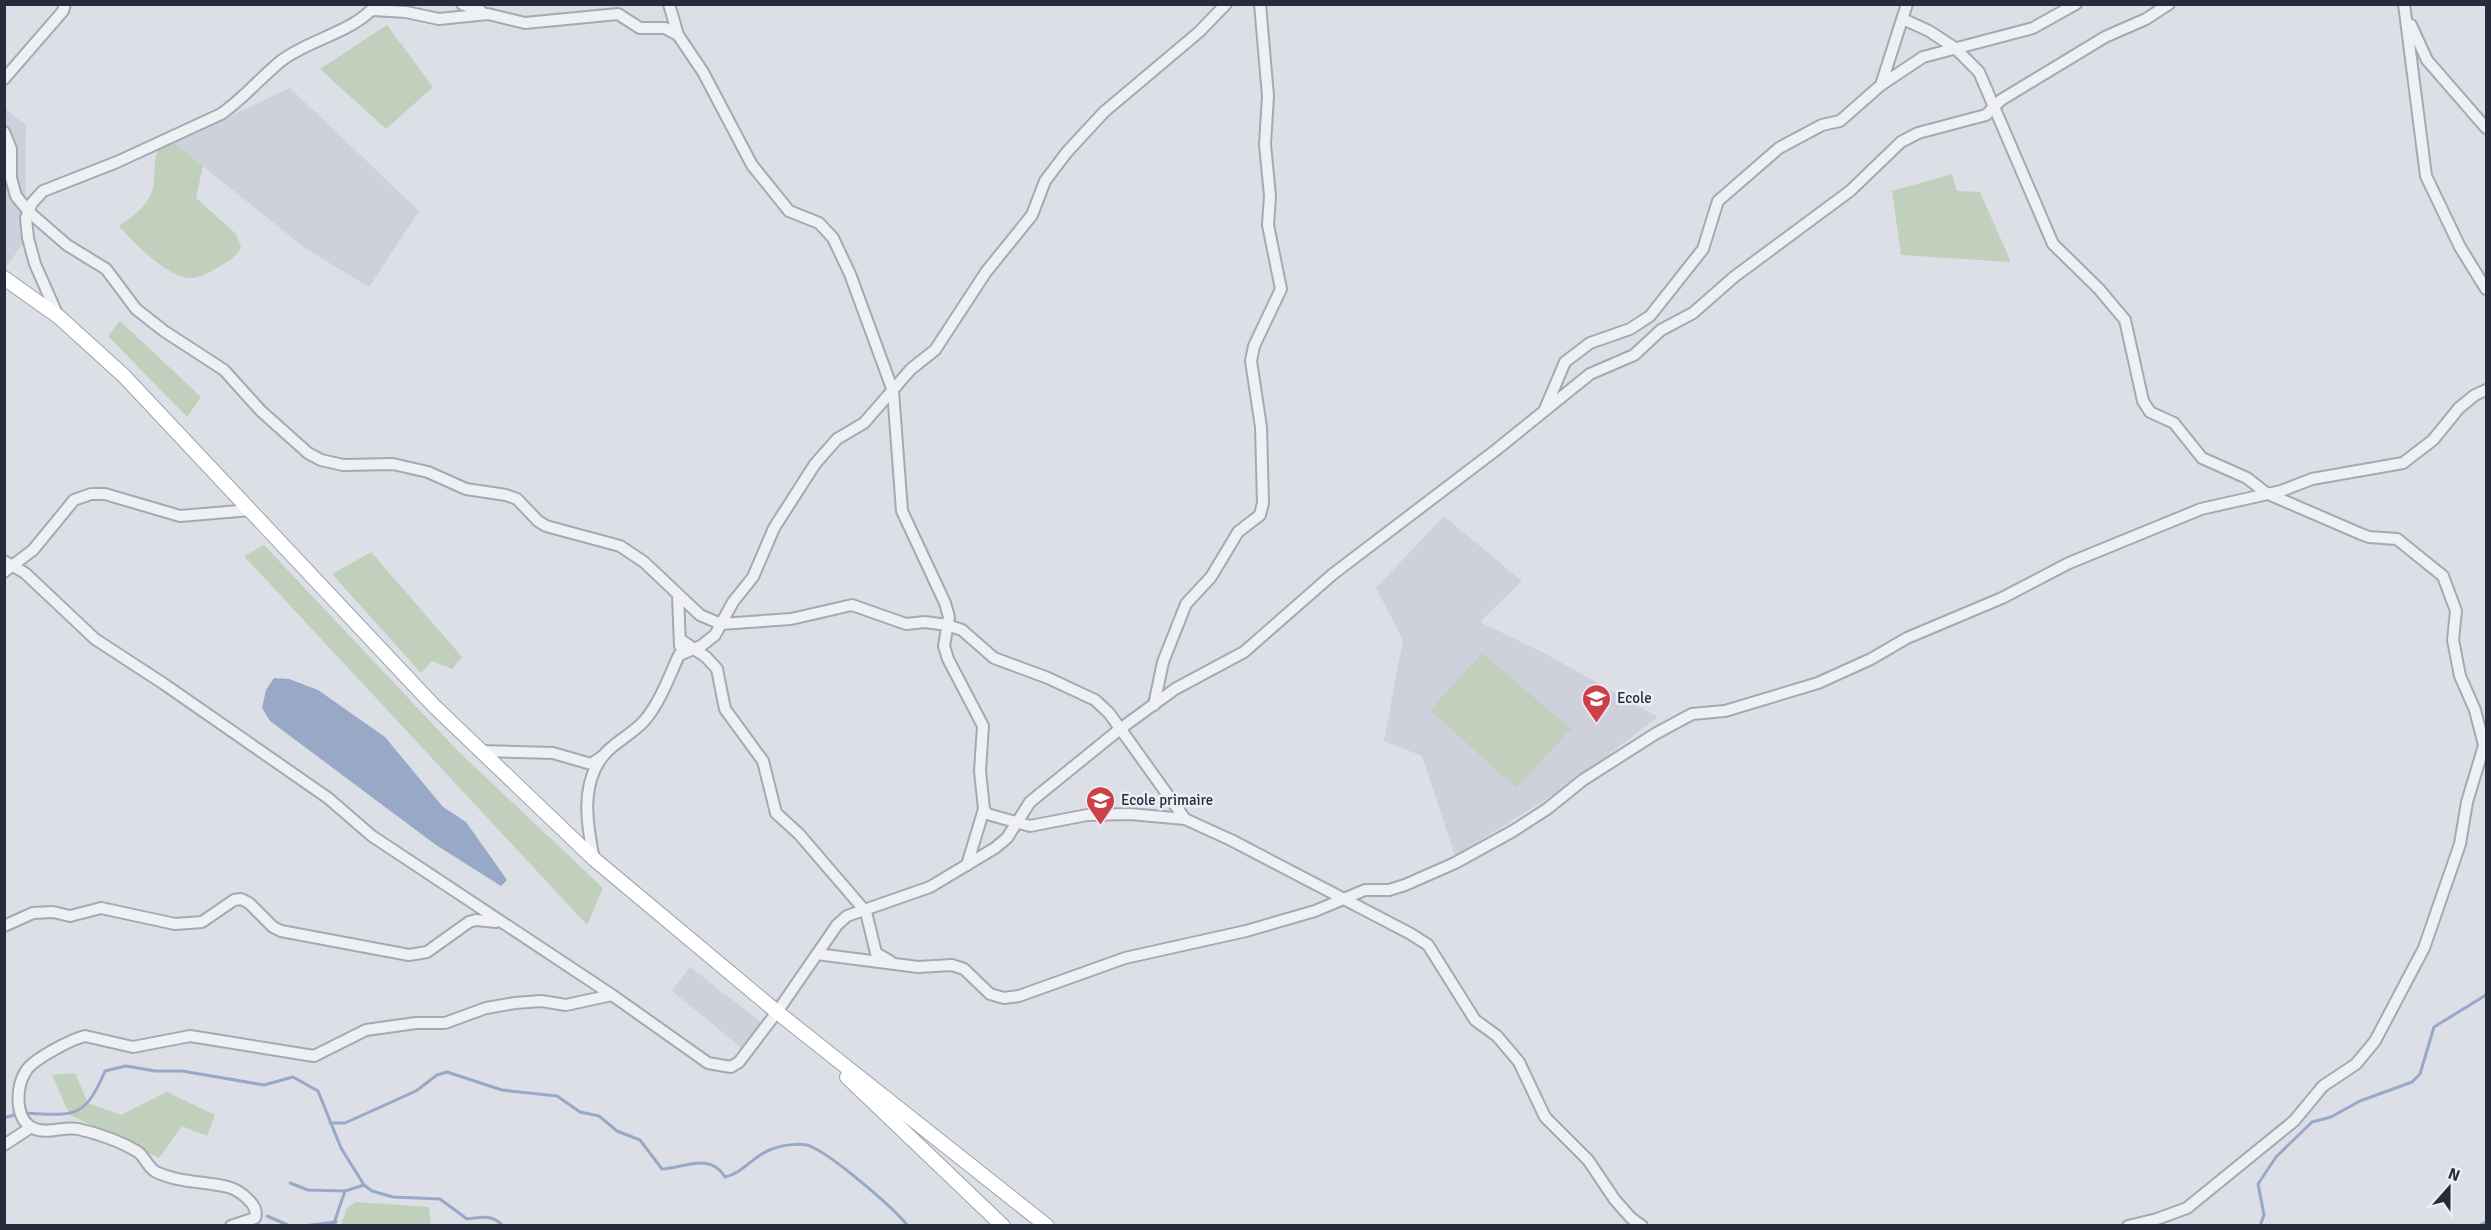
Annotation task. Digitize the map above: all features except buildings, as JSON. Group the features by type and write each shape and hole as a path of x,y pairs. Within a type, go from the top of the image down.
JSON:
{"main road":[{"path":"4,278 58,317 124,376 433,705 594,859 777,1012 1047,1226"},
{"path":"777,1012 1003,1226"}],"street":[{"path":"4,79 63,11 65,4"},
{"path":"462,4 488,14 525,22 618,14 640,28 665,28 678,35"},
{"path":"669,4 678,35 703,72 739,135 752,165 789,211 819,223 833,238 850,274 893,391 902,511 945,603 949,617 944,646 948,659 983,726 980,771 984,809 967,865"},
{"path":"679,655 715,635 753,577 774,528 814,464 837,439 864,423 911,369 935,350 986,272 1032,215 1045,181 1066,152 1104,112 1199,32 1226,4"},
{"path":"1154,705 1163,662 1186,604 1211,577 1238,532 1260,515 1263,503 1261,427 1251,361 1254,346 1281,289 1268,225 1270,196 1265,144 1268,96 1260,4"},
{"path":"1881,85 1907,4"},
{"path":"1543,412 1565,362 1575,352 1590,343 1630,329 1650,316 1703,249 1718,201 1779,148 1822,125 1840,121 1881,85 1923,57 2033,28 2076,4"},
{"path":"251,510 180,516 105,494 91,494 74,500 33,550 7,566 95,639 327,798 372,836 612,995 708,1063 720,1067 731,1067 739,1062 777,1012 837,925 847,916 924,890 1007,838 1030,802 1120,729 1175,688 1245,652 1334,574 1590,374 1634,355 1661,330 1692,313 1734,277 1850,191 1901,142 1918,134 1986,115 1994,106 2105,37 2146,19 2169,4"},
{"path":"2404,6 2427,60 2487,128"},
{"path":"2404,6 2426,176 2460,247 2487,289"},
{"path":"58,317 35,264 26,218 44,191 117,162 220,114 234,105 282,60 375,7 439,19 488,14"},
{"path":"1904,19 1929,31 1955,48 1979,72 2053,244 2099,289 2125,320 2143,401 2150,412 2174,423 2202,458 2247,478 2266,493 2369,537 2397,538 2442,576 2456,611 2453,640 2460,676 2486,742 2467,802 2460,844 2424,948 2375,1041 2356,1064 2323,1086 2294,1121 2187,1208 2157,1219 2127,1226"},
{"path":"4,132 11,149 11,178 16,196 29,212 67,245 106,269 136,309 164,331 224,370 261,411 308,453 321,460 343,465 402,466 428,472 466,489 506,495 517,499 546,526 620,546 644,562 678,597 700,615 721,624 791,619 852,605 906,624 925,622 962,630 994,658 1048,678 1095,700 1109,713 1185,819"},
{"path":"817,954 918,967 952,965 964,969 990,994 1004,998 1019,996 1125,958 1246,931 1315,911 1365,890 1389,890 1405,885 1455,863 1513,831 1547,809 1583,780 1655,734 1692,714 1725,711 1818,683 1871,659 1907,638 2002,598 2069,562 2201,509 2281,491 2312,479 2403,463 2433,440 2459,408 2475,395 2487,390"},
{"path":"480,751 552,753 591,764 603,756 644,721 656,704 679,655 681,640 678,597"},
{"path":"681,640 717,669 725,709 763,761 776,813 799,834 832,876 864,909 876,953 896,964"},
{"path":"594,859 588,829 588,803 594,774 603,756"},
{"path":"984,809 991,817 1030,826 1098,814 1130,814 1185,819 1345,899 1428,945 1475,1020 1497,1036 1519,1062 1545,1117 1588,1160 1615,1200 1631,1218 1642,1226"},
{"path":"4,926 33,913 53,912 70,916 101,908 175,924 202,922 234,900 241,900 249,903 273,927 282,931 409,956 427,952 469,922 476,920 499,922"},
{"path":"231,1226 255,1218 256,1214 255,1208 246,1198 229,1187 195,1184 154,1172 139,1153 90,1132 75,1128 38,1130 30,1128 20,1113 18,1100 26,1071 33,1063 77,1038 85,1036 133,1047 190,1036 314,1056 366,1030 416,1023 445,1023 486,1008 515,1002 541,1001 566,1005 612,995"},
{"path":"4,1145 30,1128"}],"shaded area":[{"path":"290,88 419,211 369,287 305,248 174,143"},
{"path":"4,108 26,125 25,241 5,268"},
{"path":"1444,516 1522,581 1480,622 1544,653 1658,717 1565,788 1455,856 1422,756 1384,741 1403,640 1376,588"},
{"path":"690,967 762,1023 743,1049 672,991"}],"green space":[{"path":"387,25 433,87 386,129 320,69"},
{"path":"174,143 203,166 196,198 236,234 241,247 228,262 194,278 182,276 162,266 142,250 119,226 148,200 153,186 158,150"},
{"path":"1952,174 1957,191 1980,192 2011,262 1901,255 1892,191"},
{"path":"120,321 201,397 187,417 108,336"},
{"path":"264,545 459,752 603,888 587,925 244,556"},
{"path":"371,552 462,657 452,669 432,661 421,673 332,574"},
{"path":"1482,653 1571,729 1516,788 1430,710"},
{"path":"75,1073 88,1103 121,1115 167,1092 215,1115 207,1136 182,1126 159,1158 70,1115 52,1075"},
{"path":"356,1202 429,1207 431,1225 341,1225 347,1208"}],"water":[{"path":"274,678 289,679 318,690 385,737 443,807 466,822 507,880 501,886 436,845 270,721 262,708 266,690"}],"waterway":[{"path":"2260,1226 2264,1215 2258,1184 2276,1157 2312,1122 2331,1117 2360,1101 2412,1082 2420,1074 2434,1027 2486,995"},
{"path":"23,1113 65,1114 75,1112 90,1099 105,1071 126,1066 155,1071 182,1071 264,1085 293,1077 318,1091 341,1148 364,1185 372,1191 393,1197 440,1199 467,1219 491,1218 503,1226"},
{"path":"330,1123 345,1123 416,1091 437,1075 447,1072 502,1090 557,1096 580,1112 599,1116 617,1131 640,1140 662,1169 704,1163 719,1169 725,1177 737,1172 772,1149 781,1146 808,1145 822,1152 863,1183 908,1226"},
{"path":"4,1118 17,1114"},
{"path":"290,1183 308,1190 345,1191"},
{"path":"333,1226 345,1191 364,1185"},
{"path":"267,1216 290,1226"},
{"path":"303,1226 336,1222"},
{"path":"2478,1226 2486,1222"}],"place":[{"name":"Ecole","path":"1596,724"},
{"name":"Ecole primaire","path":"1100,826"}]}
